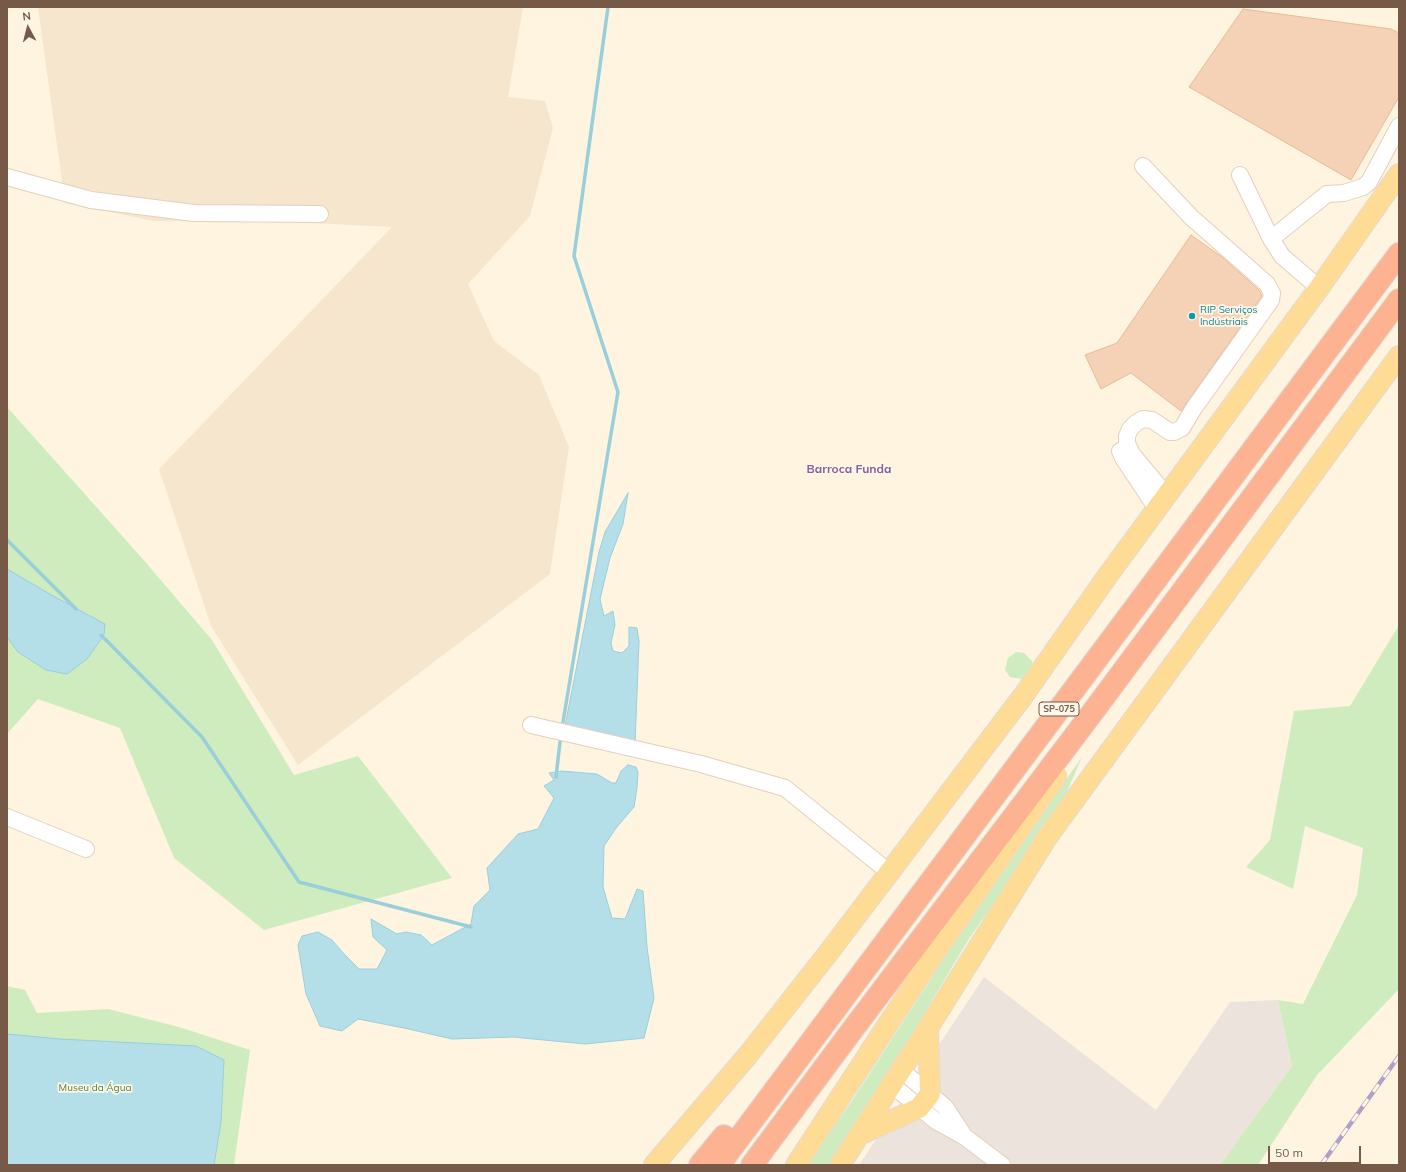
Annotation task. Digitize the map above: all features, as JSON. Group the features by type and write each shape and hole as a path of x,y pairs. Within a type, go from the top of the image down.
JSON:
{"highway":[{"name":"SP-075","path":"719,1165 1396,255"},
{"name":"SP-075","path":"752,1165 859,1020 1092,713 1399,300"},
{"path":"700,1165 740,1116 785,1075"}],"main road":[{"path":"654,1165 748,1055 890,873 1023,696 1106,578 1319,288 1399,174"},
{"path":"840,1165 897,1078 1048,836 1399,356"},
{"path":"796,1165 926,966 1072,753 1092,713"},
{"path":"859,1135 924,1101 928,1028"}],"street":[{"path":"1271,238 1326,194 1344,193 1363,187 1369,182 1399,126"},
{"path":"1144,166 1191,217 1267,284 1272,293 1271,300 1194,408 1182,428 1174,432 1170,432 1153,421 1143,419 1136,423 1130,430 1127,436 1127,442 1132,454 1162,502"},
{"path":"1240,175 1271,238 1282,256 1319,288"},
{"path":"7,177 91,200 194,213 320,214"},
{"path":"531,725 701,764 785,788 890,873"},
{"path":"7,817 86,849"},
{"path":"897,1078 924,1101 936,1121 965,1137 1002,1165"}],"shaded area":[{"path":"38,7 523,7 508,97 545,101 553,128 530,216 468,284 494,341 539,375 569,447 550,574 298,765 211,626 159,469 392,227 289,222 154,221 65,203"},
{"path":"984,977 1156,1110 1230,1002 1278,1000 1292,1066 1220,1165 859,1165"}],"green space":[{"path":"7,407 141,557 212,640 294,775 358,756 452,878 264,930 174,858 120,728 38,699 7,734"},
{"path":"1399,625 1399,989 1317,1075 1258,1165 1220,1165 1292,1066 1278,1000 1303,1004 1357,895 1363,848 1305,826 1293,889 1246,867 1270,840 1294,711 1350,706"},
{"path":"1016,652 1024,653 1032,661 1034,667 1024,678 1021,679 1010,677 1005,670 1008,658"},
{"path":"1082,757 1062,803 969,939 850,1136 830,1165 808,1165 853,1099 1003,868"},
{"name":"Museu da Água","path":"7,986 25,990 37,1013 108,1009 179,1027 250,1050 234,1165 7,1165"}],"water":[{"path":"628,493 623,524 610,558 600,599 604,616 613,611 615,625 611,643 613,651 622,653 629,646 629,627 637,628 639,641 635,744 565,726 599,552 605,532"},
{"path":"7,569 105,624 104,635 87,659 67,674 46,670 18,652 7,637"},
{"path":"628,765 636,767 638,772 634,807 616,828 604,846 603,887 612,918 625,919 637,889 643,891 647,947 654,998 644,1038 585,1044 513,1037 452,1039 358,1019 342,1031 320,1026 306,994 298,945 302,936 318,932 332,940 359,969 377,969 387,950 373,937 371,919 397,934 406,932 421,935 432,945 471,924 474,906 490,890 487,868 518,834 538,829 554,798 544,786 554,780 549,773 562,771 597,774 612,783 616,783 621,771"},
{"name":"Museu da Água","path":"7,1034 60,1039 196,1046 224,1060 221,1122 214,1165 7,1165"}],"building":[{"path":"1243,9 1391,29 1399,33 1399,97 1351,180 1189,87"},
{"name":"RIP Serviços Indústriais","path":"1191,235 1222,257 1259,290 1262,296 1181,411 1131,373 1101,389 1085,355 1117,343"}],"waterway":[{"path":"563,722 618,392 574,256 608,7"},
{"path":"7,540 76,609"},
{"path":"101,635 202,737 299,882 471,927"},
{"path":"556,777 560,742"}],"railway":[{"path":"1321,1165 1399,1056"}],"place":[{"name":"RIP Serviços Indústriais","path":"1192,316"}],"district":[{"name":"Barroca Funda","path":"849,469"}]}
